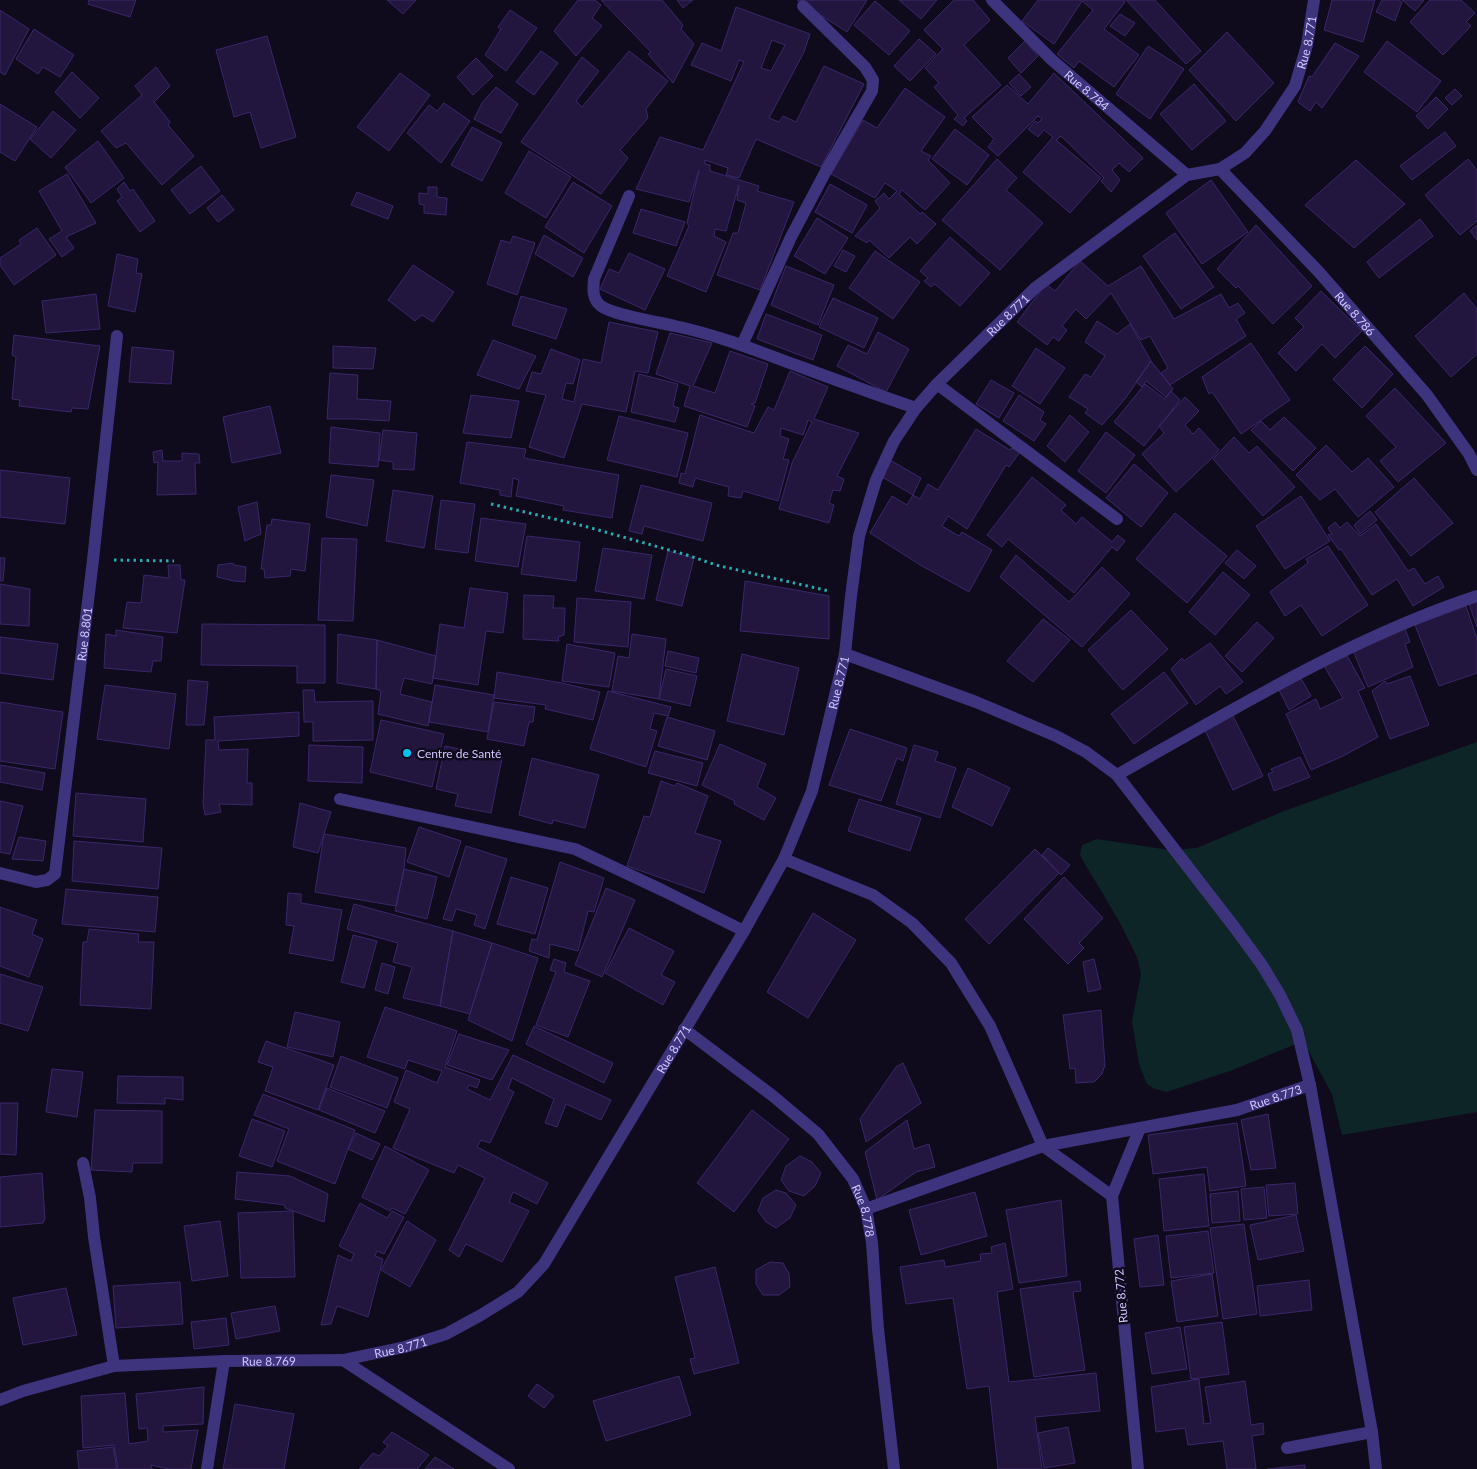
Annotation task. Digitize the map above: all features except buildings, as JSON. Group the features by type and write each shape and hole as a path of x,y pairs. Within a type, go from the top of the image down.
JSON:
{"street":[{"name":"Rue 8.784","path":"992,0 1052,60 1187,175"},
{"name":"Rue 8.771","path":"343,1360 405,1347 446,1334 518,1292 544,1264 744,931 784,859 812,791 845,654 859,536 876,480 894,441 916,408 937,384 1035,288 1187,175 1220,168 1245,153 1265,131 1295,86 1307,45 1314,0"},
{"path":"742,345 791,237 827,169 872,91 873,80 866,67 803,6"},
{"name":"Rue 8.786","path":"1220,168 1318,271 1427,395 1469,454 1477,470"},
{"path":"629,196 594,279 592,291 602,307 617,313 693,330 742,345 916,408"},
{"name":"Rue 8.801","path":"0,873 36,882 47,880 54,874 93,560 117,336"},
{"path":"937,384 1117,519"},
{"path":"1117,775 1244,703 1352,646 1449,605 1477,596"},
{"path":"845,654 976,702 1056,736 1086,752 1117,775 1262,965 1280,995 1297,1030 1310,1085"},
{"path":"340,799 575,849 744,931"},
{"path":"784,859 873,895 912,923 950,963 990,1026 1043,1146 1112,1196"},
{"name":"Rue 8.778","path":"684,1029 773,1096 818,1134 853,1180 866,1208 872,1243 878,1329 894,1469"},
{"name":"Rue 8.773","path":"866,1208 1043,1146 1237,1110 1310,1085 1372,1432 1376,1469"},
{"name":"Rue 8.772","path":"1138,1469 1112,1196 1140,1128"},
{"path":"83,1164 90,1198 114,1366"},
{"path":"343,1360 509,1469"},
{"name":"Rue 8.769","path":"0,1400 23,1391 114,1366 224,1361 343,1360"},
{"path":"207,1469 224,1361"},
{"path":"1287,1448 1372,1432"}],"path":[{"path":"491,504 584,526 686,554 716,565 851,596"},
{"path":"93,560 174,561"}],"green space":[{"path":"1477,742 1477,1112 1342,1135 1332,1094 1303,1041 1233,1070 1167,1092 1155,1089 1147,1084 1139,1064 1132,1021 1141,974 1137,957 1119,921 1080,855 1082,845 1097,839 1170,850 1197,848 1284,811"}],"place":[{"name":"Centre de Santé","path":"407,753"}]}
